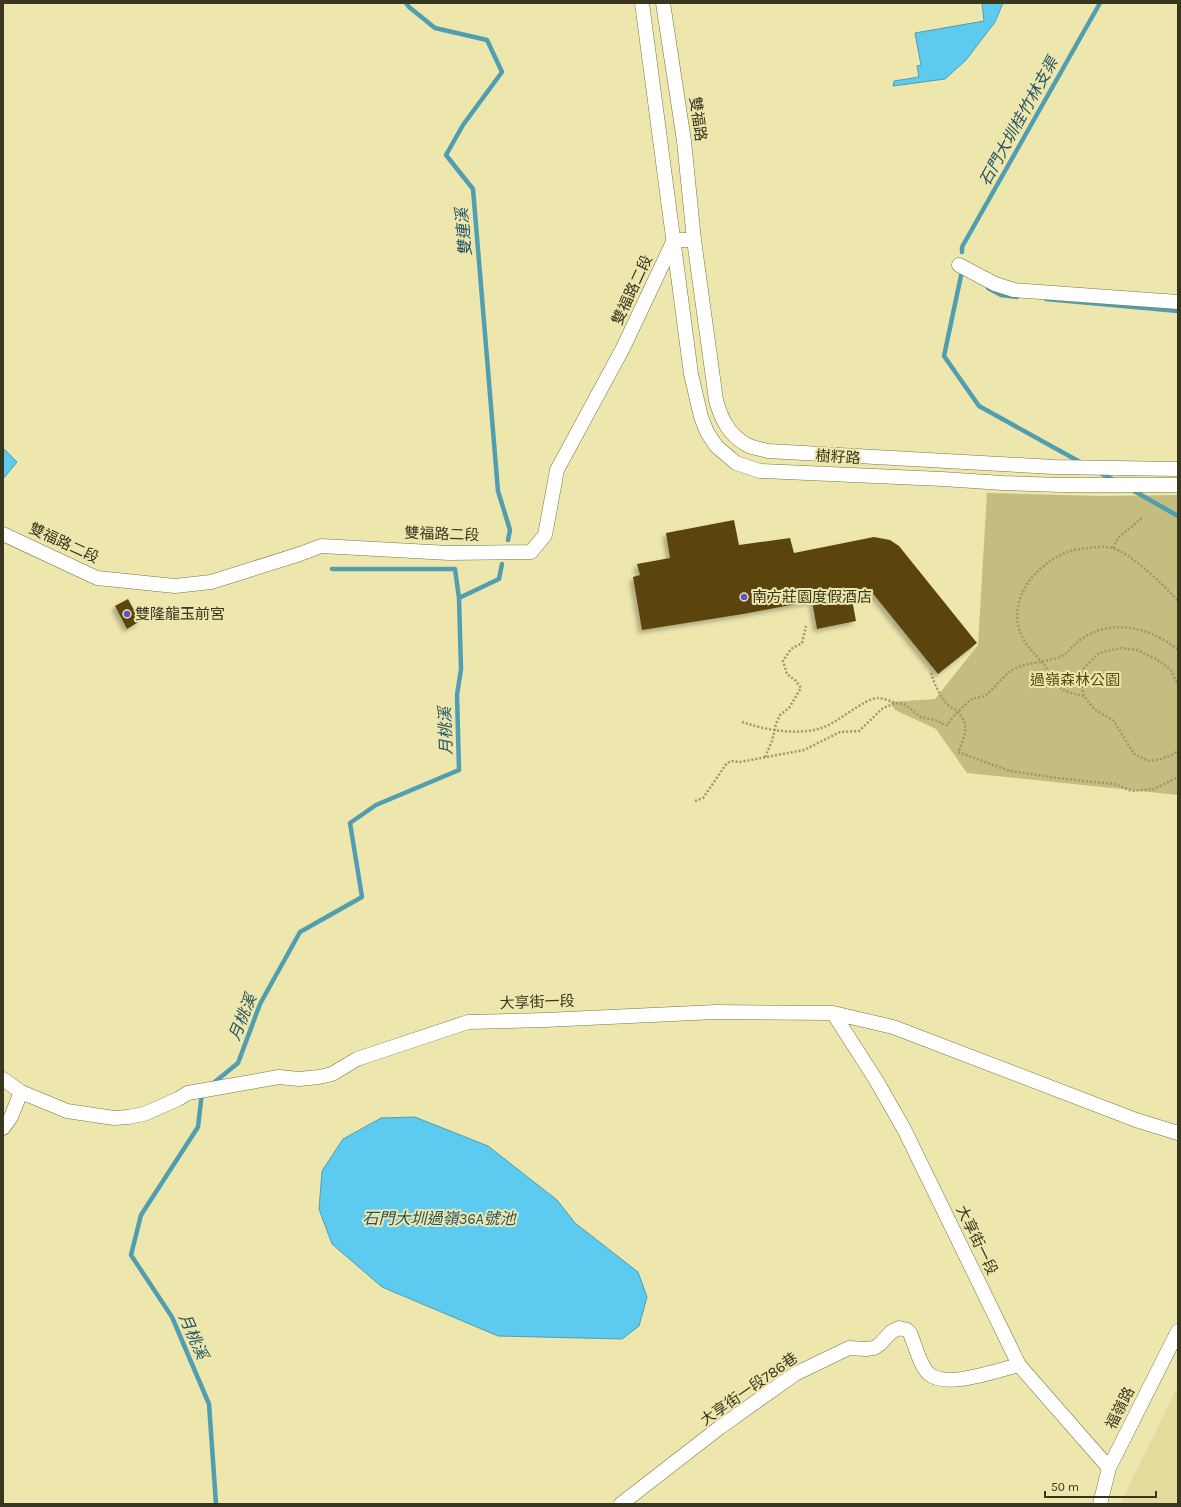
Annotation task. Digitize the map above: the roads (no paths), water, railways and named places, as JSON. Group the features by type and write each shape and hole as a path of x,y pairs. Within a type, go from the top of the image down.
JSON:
{"street":[{"name":"樹籽路","path":"642,3 691,374 707,432 716,446 736,463 760,471 1061,485 1178,485"},
{"name":"雙福路","path":"663,3 684,141 694,240"},
{"path":"674,240 694,240"},
{"name":"雙福路二段","path":"3,534 97,578 175,586 211,582 321,546 449,553 531,552 545,535 557,470 623,348 674,240"},
{"name":"樹籽路","path":"694,240 716,400 724,422 731,432 747,445 768,451 1054,467 1178,469"},
{"path":"959,265 995,284 1014,290 1178,302"},
{"name":"大享街一段","path":"21,1092 67,1111 90,1116 114,1118 128,1117 144,1114 188,1093 279,1077 299,1079 325,1076 332,1074 362,1057 468,1022 716,1012 833,1013 893,1027 1136,1120 1178,1133"},
{"name":"大享街一段","path":"833,1013 876,1080 904,1129 1019,1365 1109,1468"},
{"path":"3,1079 21,1092 11,1117 3,1128"},
{"name":"大享街一段786巷","path":"621,1504 719,1428 795,1374 849,1348 874,1348 891,1332 899,1328 907,1330 910,1333 924,1367 929,1375 934,1378 959,1380 1019,1365"},
{"name":"福嶺路","path":"1100,1504 1109,1468 1178,1331"}],"water":[{"path":"982,3 1003,3 995,22 966,60 945,79 893,86 894,81 919,77 917,66 921,65 915,33 984,21"},
{"path":"3,448 17,462 3,479"},
{"name":"石門大圳過嶺36A號池","path":"415,1117 488,1146 557,1200 575,1223 638,1272 647,1297 639,1326 622,1339 498,1336 382,1287 332,1244 319,1209 322,1171 343,1139 381,1118"}],"waterway":[{"name":"雙連溪","path":"406,3 435,28 487,40 502,72 463,125 446,155 473,189 498,491 510,530 508,540"},
{"name":"石門大圳桂竹林支渠","path":"962,252 962,247 1100,3"},
{"path":"962,271 944,356 979,406 1080,462"},
{"path":"988,288 1001,295 1017,297"},
{"path":"1046,299 1178,311"},
{"path":"1102,474 1112,479"},
{"path":"1134,491 1178,516"},
{"name":"雙連溪","path":"459,598 499,579 502,564"},
{"name":"月桃溪","path":"211,1085 238,1063 260,1004 300,932 362,897 350,823 376,805 459,770 457,695 461,669 459,598 455,569 332,569"},
{"name":"月桃溪","path":"202,1092 198,1127 141,1215 131,1255 172,1317 209,1404 216,1504"}],"place":[{"name":"南方莊園度假酒店","path":"744,597"},
{"name":"雙隆龍玉前宮","path":"127,614"}],"park label":[{"name":"過嶺森林公園","path":"1075,680"}]}
